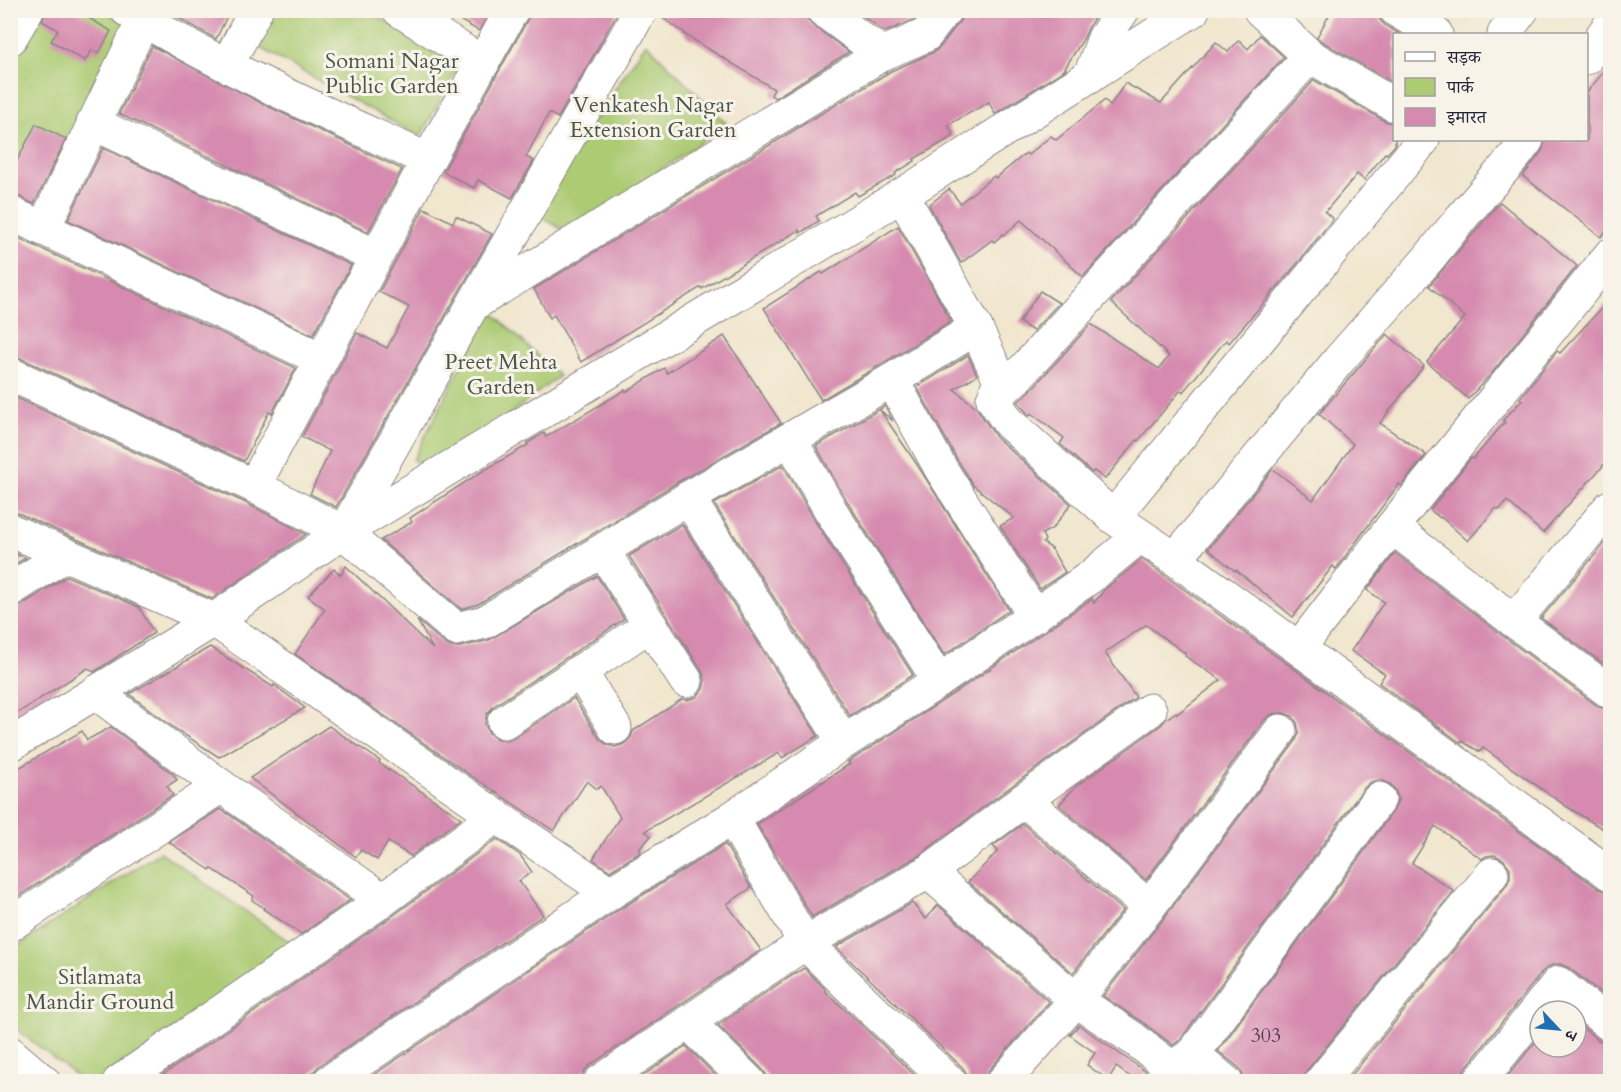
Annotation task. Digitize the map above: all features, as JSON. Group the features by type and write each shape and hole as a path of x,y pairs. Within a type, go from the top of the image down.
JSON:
{"street":[{"path":"10,39 27,10"},
{"path":"227,65 256,10"},
{"path":"399,10 483,63"},
{"path":"254,486 428,160 512,10"},
{"path":"343,532 641,10"},
{"path":"823,10 882,54"},
{"path":"475,302 882,54 926,35 945,10"},
{"path":"10,745 214,620 343,532 902,195 1090,76 1112,47 1123,10"},
{"path":"1112,47 1192,10"},
{"path":"1260,10 1310,56 1393,104"},
{"path":"1396,10 1434,33"},
{"path":"1505,33 1522,10"},
{"path":"43,229 93,123 135,16 316,109 428,160"},
{"path":"1588,57 1611,25"},
{"path":"993,399 1023,370 1310,56"},
{"path":"93,123 376,256"},
{"path":"1113,517 1422,141"},
{"path":"1175,558 1339,360 1421,267 1526,141"},
{"path":"902,195 976,328 1000,380 993,399"},
{"path":"10,213 321,359"},
{"path":"1299,648 1392,527 1611,255"},
{"path":"10,374 254,486 343,532 456,629 485,622 688,498 892,380 976,328"},
{"path":"892,380 941,469 1035,616"},
{"path":"993,399 1009,423 1113,517 1175,558 1611,874"},
{"path":"790,439 831,511 939,681"},
{"path":"688,498 844,742"},
{"path":"1514,621 1610,510"},
{"path":"1392,527 1611,692"},
{"path":"10,530 214,620 610,893"},
{"path":"329,1082 365,1072 610,893 732,818 939,681 1089,578 1140,536"},
{"path":"603,551 686,681"},
{"path":"10,590 65,555"},
{"path":"504,722 650,625"},
{"path":"580,671 615,728"},
{"path":"96,693 221,786 383,900"},
{"path":"600,1082 805,943 928,872 1150,710"},
{"path":"1003,1082 1076,1000 1149,907 1280,731"},
{"path":"10,925 221,786"},
{"path":"1176,1068 1379,799"},
{"path":"1024,800 1149,907"},
{"path":"119,1082 383,900 496,816"},
{"path":"732,818 805,943 950,1082"},
{"path":"928,872 1076,1000 1176,1068 1226,1082"},
{"path":"1321,1082 1492,874"},
{"path":"1479,1082 1558,983 1611,1024"},
{"path":"688,1022 748,1082"},
{"path":"10,1053 44,1082"}],"green space":[{"path":"41,11 104,11 128,24 50,175 11,156 10,67"},
{"name":"Somani Nagar Public Garden","path":"260,11 367,11 461,62 420,137 244,39"},
{"name":"Venkatesh Nagar Extension Garden","path":"646,43 727,124 569,234 533,211"},
{"name":"Preet Mehta Garden","path":"490,310 559,376 436,471 413,460"},
{"name":"Sitlamata Mandir Ground","path":"160,852 300,949 106,1082 83,1081 11,1025 10,951"}],"building":[{"path":"46,10 75,10 111,31 99,53 92,50 85,61 51,41 58,30 42,21"},
{"path":"180,10 230,10 216,39 177,17"},
{"path":"442,10 490,10 479,31"},
{"path":"531,10 619,10 558,118 549,113 526,157 534,161 512,198 478,180 474,188 443,172"},
{"path":"660,10 805,10 806,18 812,25 849,52 775,98 771,95 774,89 684,34 658,15"},
{"path":"855,10 921,10 914,20 885,32"},
{"path":"963,10 1099,10 1066,69 995,114 989,102 948,125 954,136 914,159 915,161 895,173 896,175 858,196 855,192 816,216 819,221 800,233 799,230 702,289 701,287 581,362 554,315 550,318 534,289 891,71 934,52 960,21"},
{"path":"1332,10 1377,10 1380,20 1398,33 1393,33 1393,83 1321,41 1317,37"},
{"path":"1260,35 1284,57 1083,277 1021,220 1004,235 994,242 992,240 961,263 929,205 949,189 960,203 1051,136 1056,140 1105,100 1110,106 1125,83 1161,103 1216,42 1228,52 1239,40 1248,49"},
{"path":"152,46 267,106 402,169 368,232 119,114"},
{"path":"1611,63 1611,225 1601,237 1523,176 1542,151 1545,141 1588,141 1588,91"},
{"path":"1314,80 1393,123 1395,145 1387,154 1385,153 1364,180 1357,174 1325,212 1333,219 1297,264 1229,343 1226,340 1183,392 1181,390 1105,479 1094,471 1092,473 1060,444 1064,438 1031,413 1029,416 1018,402 1091,324 1159,369 1169,356 1111,302"},
{"path":"36,124 66,139 34,204 18,196 10,195 10,174"},
{"path":"103,148 351,265 313,335 68,220"},
{"path":"1500,202 1577,266 1492,373 1468,399 1427,362 1465,317 1429,286"},
{"path":"424,208 453,223 456,216 492,234 336,507 310,494 330,451 302,437 357,333 387,348 409,307 379,292"},
{"path":"898,226 951,321 821,400 764,308"},
{"path":"10,234 296,368 272,413 269,412 244,461 18,357 10,356"},
{"path":"1040,291 1059,303 1033,331 1019,322"},
{"path":"1611,298 1611,457 1543,533 1507,501 1499,510 1496,508 1468,541 1430,510 1471,458 1473,459 1505,422 1503,420 1522,400 1520,398 1557,351 1560,353"},
{"path":"1387,334 1424,366 1380,423 1426,455 1401,486 1399,484 1336,569 1333,566 1293,617 1208,549 1273,469 1313,500 1353,444 1319,414"},
{"path":"724,336 781,423 678,482 478,604 461,609 381,540 412,522 410,518 528,445 527,443 544,433 546,437 664,368 667,373"},
{"path":"968,355 977,375 954,389 976,407 996,437 1071,504 1053,528 1042,534 1045,540 1043,543 1051,548 1065,572 1040,589 1000,526 1014,518 973,485 917,387"},
{"path":"10,395 246,503 306,534 212,599 18,513 10,512"},
{"path":"885,406 893,421 880,410 1009,610 944,655 847,501 816,446"},
{"path":"783,465 815,521 913,675 850,716 714,504"},
{"path":"682,524 818,736 782,758 779,753 645,831 651,836 639,849 641,852 610,871 593,859 620,817 601,786 597,789 587,781 554,831 295,654 325,609 308,596 334,569 341,575 346,566 433,649 417,620 451,647 489,640 597,576 624,619 494,706 487,714 485,724 489,733 495,738 506,741 574,698 599,738 615,747 624,744 633,731 682,699 696,697 703,689 705,680 702,671 629,556"},
{"path":"1611,536 1611,669 1541,618"},
{"path":"10,551 26,558 10,567"},
{"path":"1395,553 1599,707 1611,710 1611,834 1566,806 1483,748 1480,752 1462,741 1461,743 1379,683 1385,674 1351,651 1384,602 1367,590"},
{"path":"1142,559 1599,889 1611,892 1611,1001 1569,968 1560,964 1552,965 1543,971 1464,1070 1461,1082 1346,1082 1506,886 1510,878 1510,868 1503,859 1494,855 1482,859 1435,826 1412,863 1454,891 1307,1070 1303,1082 1244,1082 1239,1068 1218,1051 1394,810 1398,800 1396,791 1390,784 1380,780 1371,782 1364,788 1180,1040 1173,1045 1103,996 1164,918 1295,742 1299,733 1297,723 1292,716 1283,713 1273,714 1265,719 1146,880 1059,805 1075,787 1221,680 1185,656 1186,654 1146,625 1105,653 1136,697 918,856 812,917 757,824 850,764 848,762 1092,599 1094,603 1104,590"},
{"path":"67,576 139,607 154,633 94,672 88,668 10,718 10,609 20,606"},
{"path":"210,647 273,687 274,685 305,708 219,757 177,730 129,694"},
{"path":"329,726 461,818 411,856 388,842 377,860 361,850 356,857 250,778"},
{"path":"111,727 173,774 177,780 167,786 173,795 10,902 10,773 82,731 87,740"},
{"path":"220,809 350,900 301,934 263,909 252,900 254,896 169,842"},
{"path":"1023,824 1123,910 1073,973 968,882 998,851 993,846"},
{"path":"497,839 520,855 532,872 519,881 543,915 319,1066 312,1073 311,1082 153,1082 394,915"},
{"path":"725,844 751,888 727,904 761,950 589,1066 583,1073 582,1082 363,1082 620,909"},
{"path":"912,903 926,919 938,905 1049,1002 989,1070 985,1082 969,1082 963,1068 836,947"},
{"path":"804,968 825,991 922,1082 767,1082 767,1076 762,1069 718,1025"},
{"path":"1079,1025 1146,1072 1143,1082 1138,1082 1116,1067 1108,1080 1087,1065 1095,1053 1070,1035"},
{"path":"1588,1032 1598,1040 1611,1043 1611,1082 1503,1082 1528,1051 1528,1059 1588,1059"},
{"path":"686,1046 722,1082 634,1082"}]}
